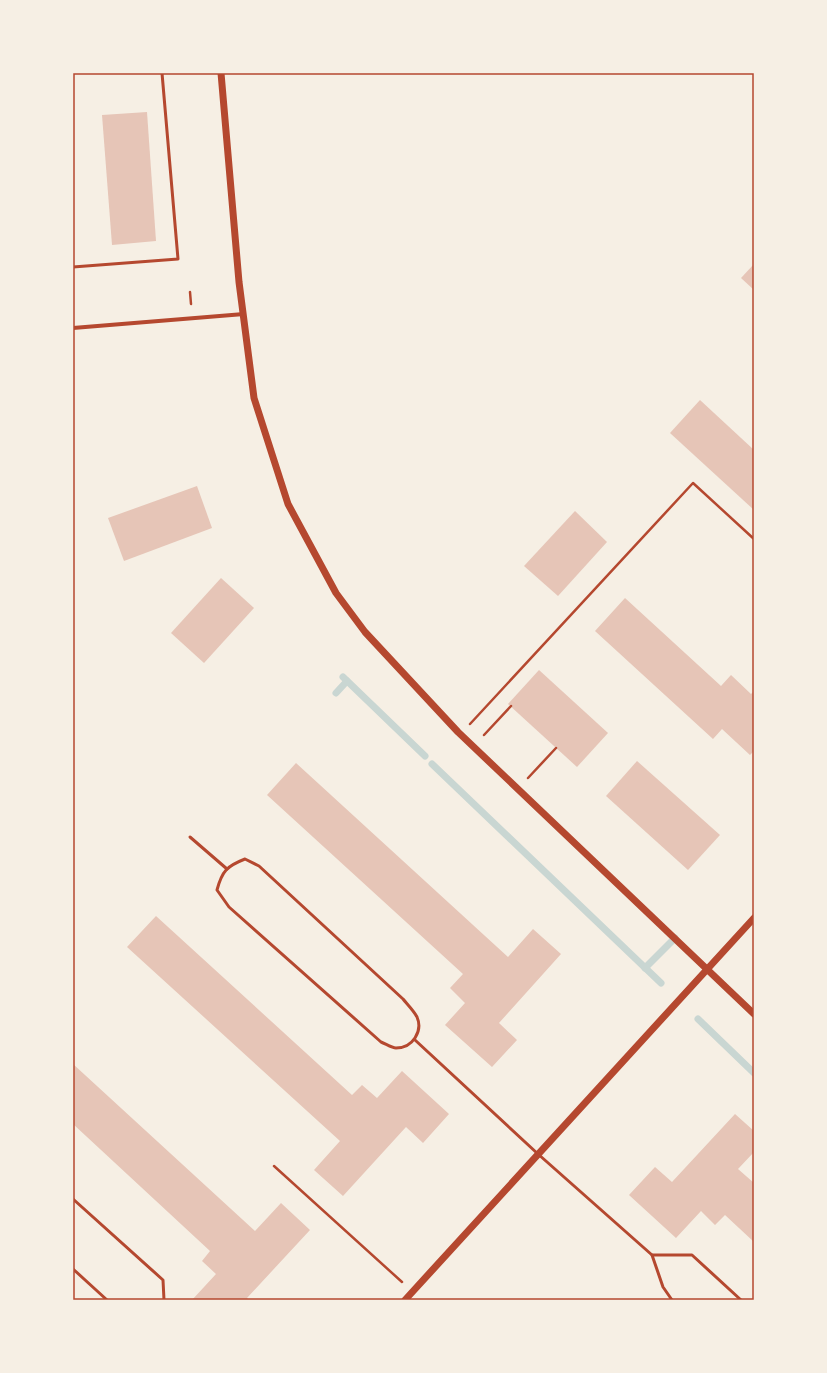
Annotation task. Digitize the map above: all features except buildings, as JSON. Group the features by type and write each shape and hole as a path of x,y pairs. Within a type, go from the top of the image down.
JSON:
{"street":[{"path":"221,73 239,282 254,398 288,504 336,593 361,627 458,732 754,1014"},
{"path":"73,328 244,314"},
{"path":"405,1300 754,918"}],"lane":[{"path":"73,267 178,260 162,73"},
{"path":"190,838 227,869"},
{"path":"245,859 259,866 403,999 417,1016 419,1028 415,1040 406,1046 396,1048 381,1042 229,907 217,890 220,878 227,869 233,863 245,859"},
{"path":"415,1040 538,1154 652,1255 663,1287 672,1300"},
{"path":"73,1200 163,1280 164,1300"},
{"path":"652,1255 692,1255 741,1300"},
{"path":"73,1269 107,1300"}],"path":[{"path":"458,732 471,724 693,484 754,539"},
{"path":"473,746 510,706"},
{"path":"518,789 556,748"},
{"path":"274,1166 412,1292"}],"waterway":[{"path":"343,677 425,756"},
{"path":"336,693 347,681"},
{"path":"432,764 661,983"},
{"path":"645,968 675,938"},
{"path":"698,1019 754,1073"}]}
